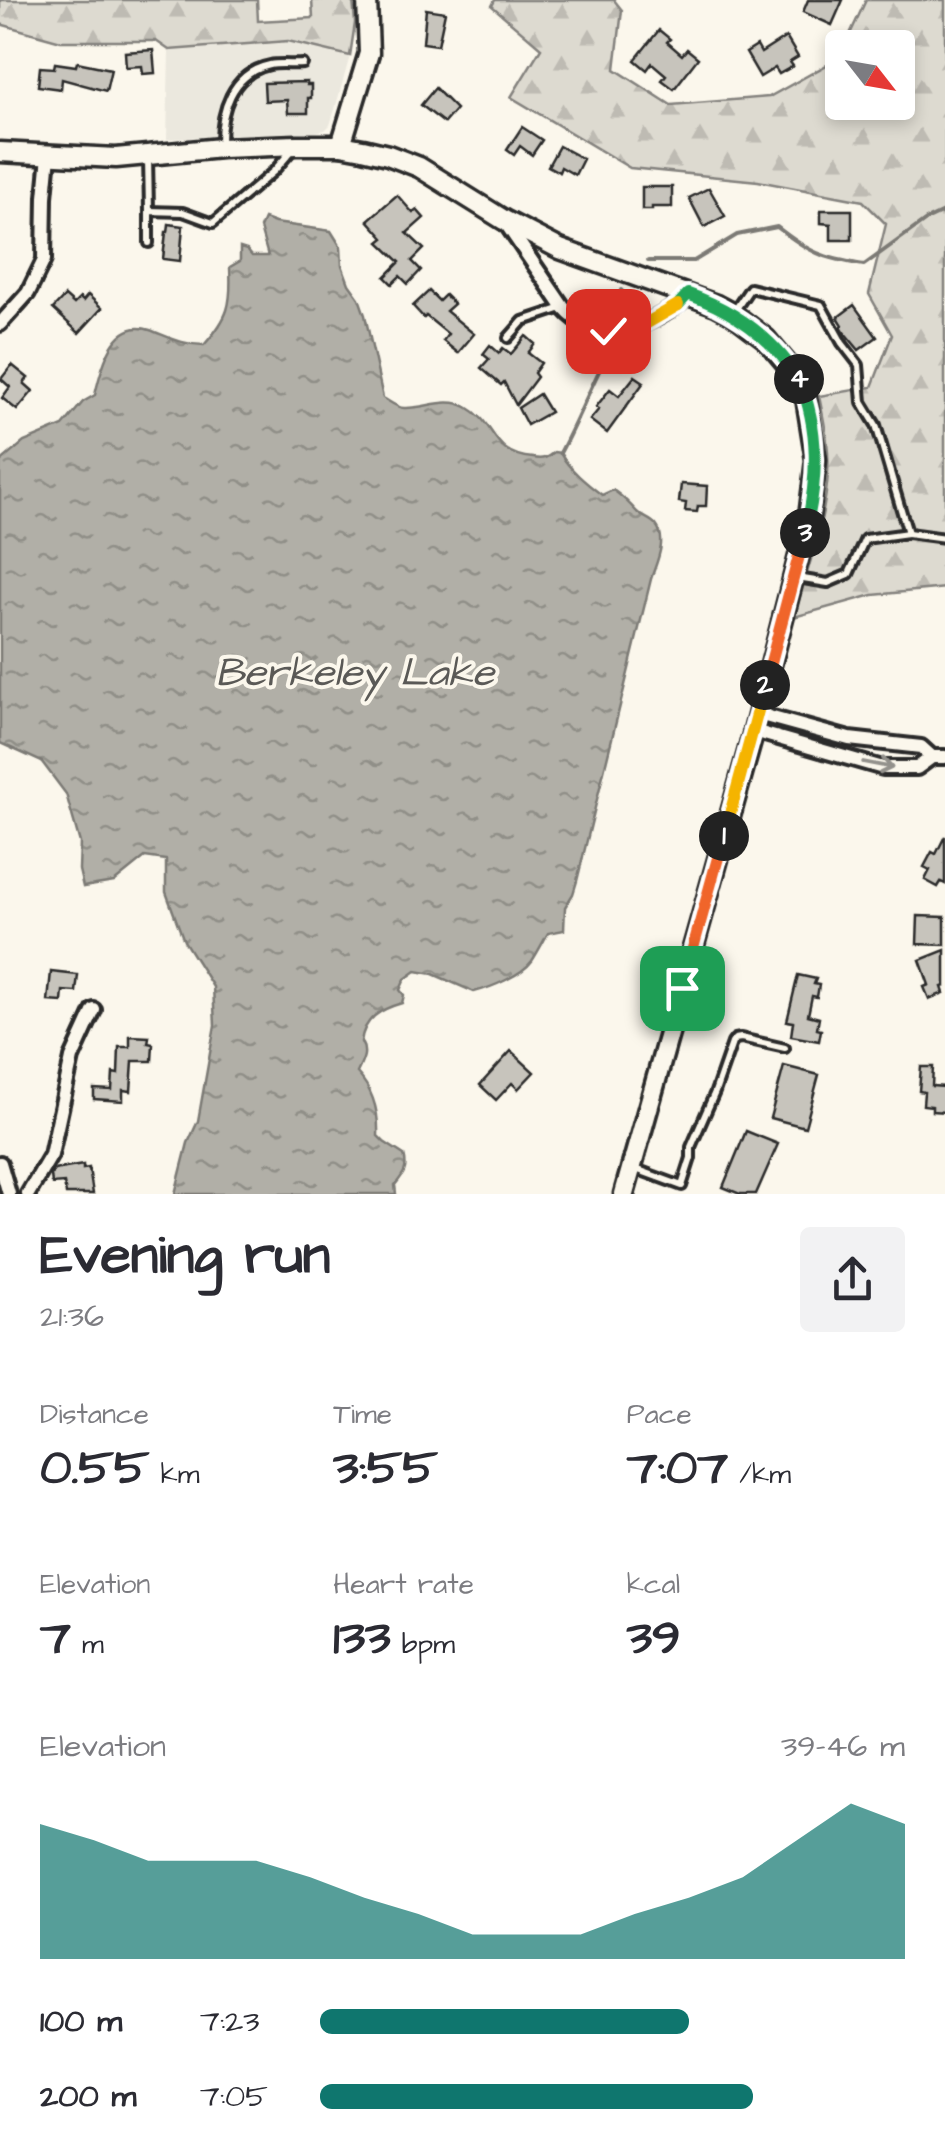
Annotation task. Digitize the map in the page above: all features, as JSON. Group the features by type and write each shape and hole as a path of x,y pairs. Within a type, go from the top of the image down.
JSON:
{"street":[{"path":"341,144 369,52 367,0"},
{"path":"0,152 116,158 221,148 341,144 388,155 419,167 504,220 560,249 708,301 733,314 777,350 797,376 806,398 816,460 809,517 624,1194"},
{"path":"0,324 28,293 44,260 49,155"},
{"path":"504,220 563,307 589,327 608,331 647,323 681,303 688,294"},
{"path":"756,722 851,740 921,747 938,757"},
{"path":"756,722 883,768 918,768 938,757"},
{"path":"847,758 851,740"},
{"path":"28,1194 51,1155 72,1058 94,1010"},
{"path":"0,1163 9,1194"}],"lane":[{"path":"221,148 224,110 235,86 249,74 270,65 303,64"},
{"path":"150,211 183,212 213,223 274,171 297,144"},
{"path":"148,156 149,243"},
{"path":"733,314 750,288 821,305 859,365 862,402 876,425 908,533"},
{"path":"508,338 522,321 563,307"},
{"path":"794,577 828,583 849,574 865,539 908,533 945,538"},
{"path":"632,1168 680,1190 691,1146 735,1038 785,1048"}],"shaded area":[{"path":"288,41 350,56 330,125 325,130 167,139 169,50"}],"green space":[{"path":"0,0 257,0 258,21 313,18 312,0 353,0 355,23 350,56 288,41 169,50 156,41 61,41 0,24"},
{"path":"495,0 614,0 622,10 615,69 671,105 769,97 825,66 825,120 915,120 915,30 852,30 866,0 945,0 945,588 873,595 794,617 826,491 828,454 819,396 872,387 892,335 869,294 886,224 863,201 758,181 630,168 511,97 541,48 492,6"}],"water":[{"name":"Berkeley Lake","path":"264,219 331,231 341,247 342,265 365,315 383,398 404,408 459,404 477,414 508,451 540,459 560,453 573,471 602,495 613,490 654,523 661,538 577,881 565,907 564,930 548,933 532,961 521,971 474,992 416,971 405,979 400,990 404,995 402,1003 375,1016 363,1034 364,1054 357,1073 374,1102 378,1136 404,1155 404,1171 395,1185 396,1194 175,1194 198,1121 215,1025 213,987 184,941 166,892 166,860 145,857 114,882 83,887 80,843 66,794 42,762 0,743 0,462 24,442 63,426 83,402 95,395 111,348 127,331 150,330 204,345 227,310 230,267 240,261 240,248 252,256 268,256 260,228"}],"building":[{"path":"808,0 843,0 832,25 803,12"},
{"path":"426,9 445,12 438,45 423,43"},
{"path":"659,30 682,55 687,49 698,58 674,89 662,80 666,75 652,63 647,70 635,60"},
{"path":"786,37 798,57 790,62 793,66 779,74 775,68 760,77 746,53 757,46 761,53"},
{"path":"153,50 155,73 143,74 142,66 126,67 125,52"},
{"path":"77,62 111,69 106,91 62,79 61,89 38,86 40,67 54,68 55,63 76,66"},
{"path":"264,83 311,85 308,113 288,113 287,100 265,101"},
{"path":"435,88 456,109 444,123 421,105"},
{"path":"522,127 542,140 532,155 520,146 514,155 507,150"},
{"path":"559,146 583,159 575,175 561,167 559,172 548,166"},
{"path":"642,187 672,187 672,207 642,210"},
{"path":"709,188 725,216 704,227 689,198"},
{"path":"397,195 413,213 417,210 424,218 407,233 424,249 412,261 421,270 408,284 400,276 392,284 385,277 400,262 379,242 384,238 368,220"},
{"path":"821,210 852,210 852,240 831,240 831,224 821,223"},
{"path":"169,224 183,226 180,261 163,259"},
{"path":"429,291 439,301 445,295 454,304 446,311 474,334 458,353 443,341 448,334 413,306"},
{"path":"88,295 102,308 79,333 53,309 65,296 74,304"},
{"path":"854,305 877,337 859,350 838,317"},
{"path":"526,336 535,344 528,353 541,363 534,373 537,377 516,405 504,382 501,385 481,368 489,359 483,354 490,345 499,353 503,348 511,354"},
{"path":"12,365 28,378 24,383 33,391 17,410 2,398 10,387 1,379"},
{"path":"635,376 644,382 607,433 590,420 599,409 596,407 610,389 619,396"},
{"path":"539,394 550,412 527,425 518,408"},
{"path":"681,484 707,486 706,506 698,506 697,512 685,511 686,503 679,502"},
{"path":"945,836 945,884 941,882 938,887 925,880 930,870 924,867"},
{"path":"918,916 945,917 945,945 917,944"},
{"path":"945,950 944,993 929,999 924,987 929,985 920,960"},
{"path":"51,972 78,975 76,992 63,991 62,1002 48,1001"},
{"path":"798,975 816,979 814,984 819,985 808,1015 819,1018 819,1041 791,1036 793,1022 787,1021"},
{"path":"130,1036 149,1037 148,1043 153,1044 152,1061 133,1061 131,1091 123,1090 123,1101 94,1099 94,1089 112,1090 113,1073 118,1074 119,1047 130,1047"},
{"path":"511,1051 534,1072 518,1089 512,1083 496,1100 480,1085"},
{"path":"784,1066 819,1075 805,1127 770,1118"},
{"path":"921,1067 933,1067 932,1086 945,1087 945,1112 923,1105 924,1092 919,1091"},
{"path":"746,1131 778,1144 756,1194 740,1194 723,1187"},
{"path":"83,1165 83,1169 89,1168 93,1194 66,1194 64,1183 52,1184 54,1170"}],"waterway":[{"path":"648,261 694,261 737,235 777,227 817,253 864,265 926,220 945,211"},
{"path":"621,290 634,304 623,319"},
{"path":"560,453 615,340"}],"route":[{"path":"608,331 647,323 681,303 688,294 733,314 777,350 797,376 811,419 816,460 809,517 794,577 682,988"}]}
